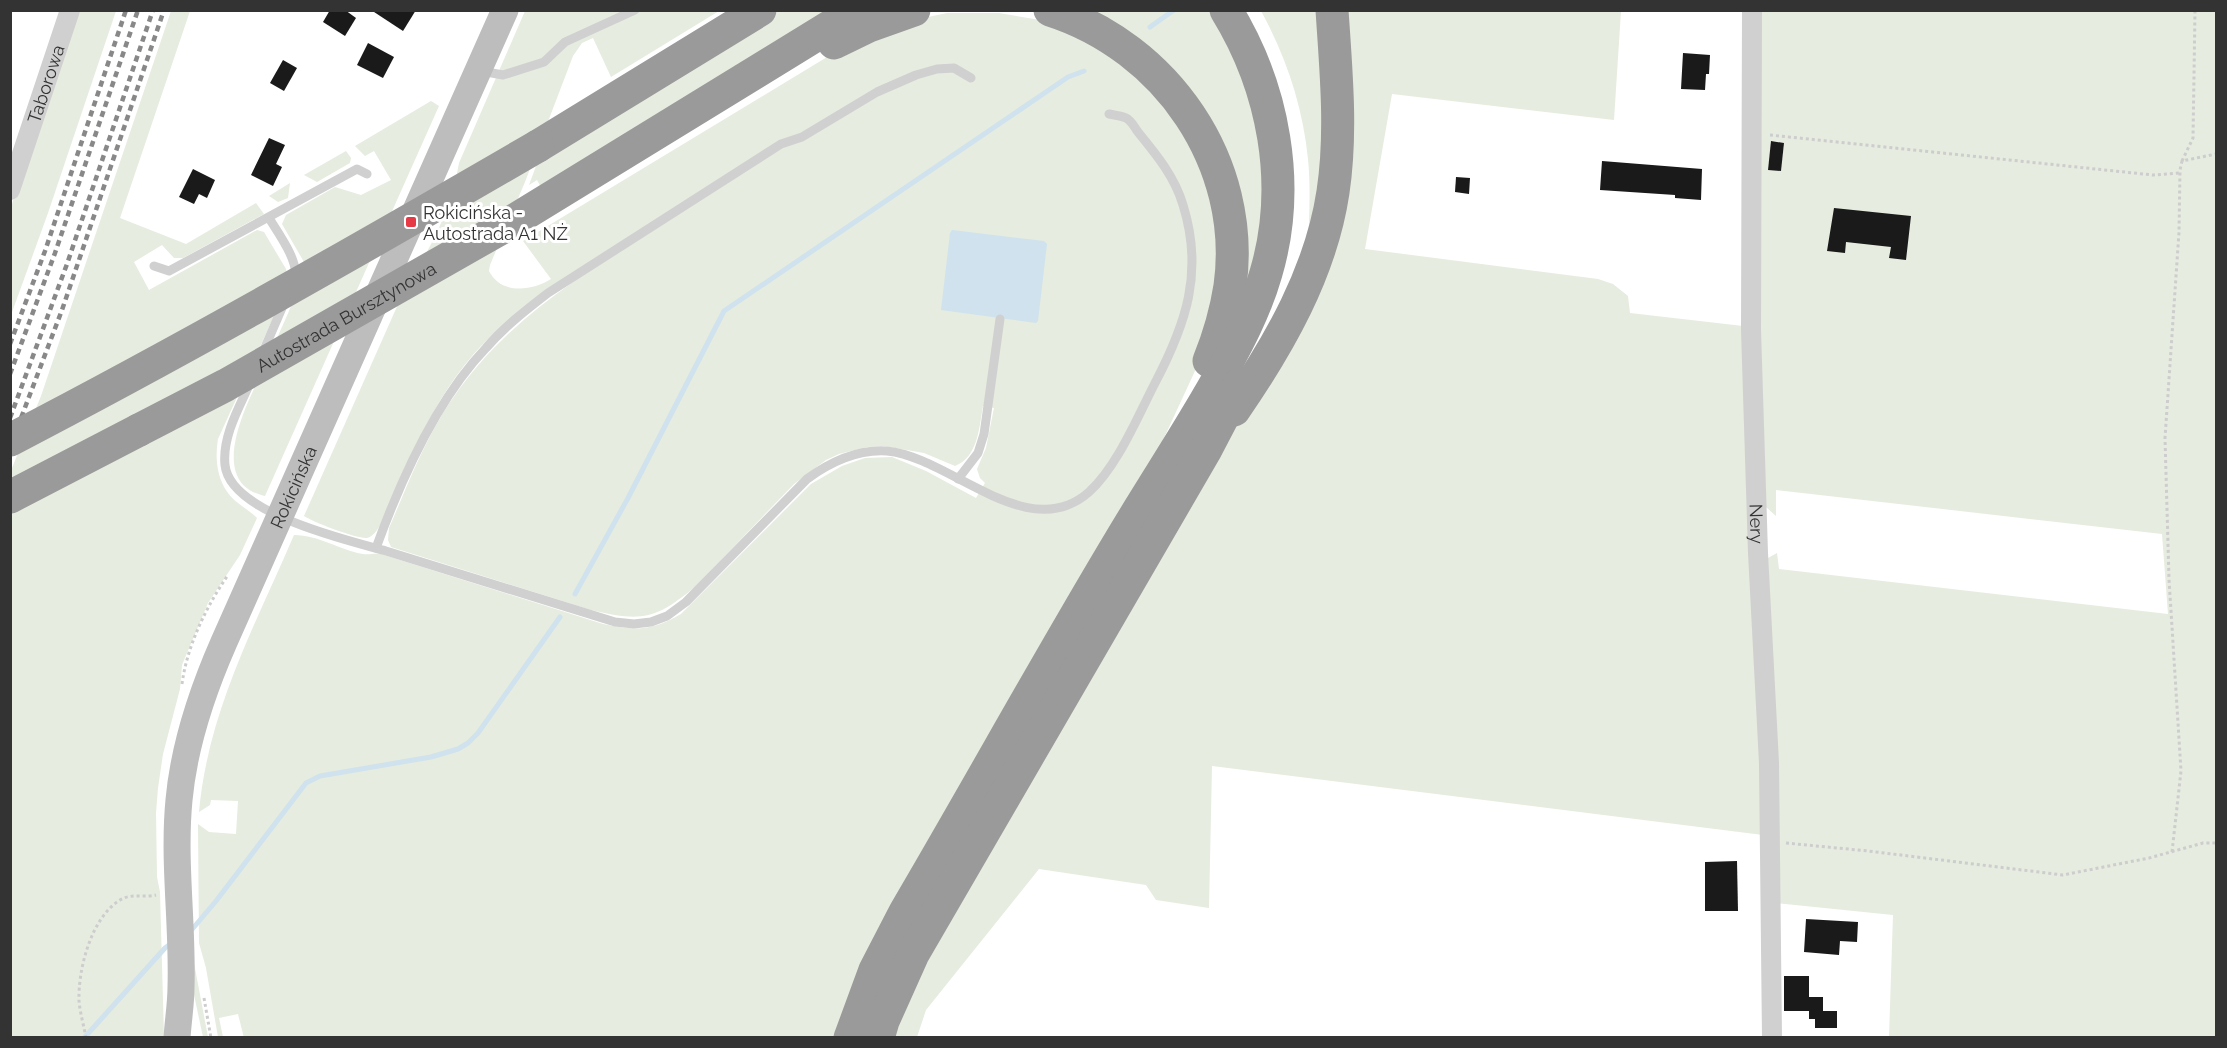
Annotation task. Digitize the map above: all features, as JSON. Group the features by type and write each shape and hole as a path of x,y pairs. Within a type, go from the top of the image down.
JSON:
{"highway":[{"path":"10,440 180,350 538,146 760,10"},
{"name":"Autostrada Bursztynowa","path":"10,497 226,385 505,226 729,91 857,10"},
{"path":"729,91 870,26 914,10"},
{"path":"1050,10 1114,40 1137,56 1174,93 1189,113 1211,154 1219,174 1230,221 1230,284 1219,333 1187,412 1121,540"},
{"path":"849,1038 875,970 905,912 1121,540 1194,422 1248,322 1261,288 1277,215 1278,179 1273,127 1259,80 1226,10"},
{"path":"878,1038 883,1021 913,954 1205,451 1249,366 1280,298 1295,239 1299,164 1290,109 1277,65 1250,10"},
{"path":"1205,451 1264,366 1312,270 1320,243 1333,194 1337,145 1332,10"}],"main road":[{"name":"Rokicińska","path":"190,1038 192,991 179,937 177,850 179,797 200,703 224,642 505,10"},
{"name":"Rokicińska","path":"177,1038 192,991"}],"street":[{"name":"Taborowa","path":"10,190 70,10"},
{"name":"Nery","path":"1752,10 1751,330 1771,842 1772,1038"}],"lane":[{"path":"478,70 503,75 544,62 565,42 635,10"},
{"path":"376,548 425,435 446,400 480,354 525,310 557,287 781,144 810,133 877,92 916,75 937,69 954,68 971,78"},
{"path":"269,218 297,270 231,428 226,447 225,465 229,478 240,492 280,517 342,540 376,548 601,618 624,623 642,623 667,616 686,602 800,486 816,473 835,462 862,453 886,451 902,454 1011,503 1032,508 1062,506 1081,498 1096,485 1109,468 1177,340 1186,313 1192,275 1191,239 1183,205 1169,173 1127,118 1108,114"},
{"path":"154,266 169,271 357,169 368,174"},
{"path":"958,479 978,453 984,434 1000,319"}],"path":[{"path":"2172,852 2181,771 2169,579 2165,438 2179,232 2180,172 2193,138 2195,10"},
{"path":"1751,133 2153,175 2180,172"},
{"path":"2182,162 2217,154"},
{"path":"1771,842 1868,851 2063,875 2172,852 2203,843 2217,843"},
{"path":"86,1038 79,1002 81,977 85,953 98,923 120,900 132,896 149,897 164,894 178,897"},
{"path":"192,991 211,1038"}],"shaded area":[{"path":"75,11 116,11 11,315 11,207"},
{"path":"171,11 190,11 120,218 186,244 256,203 264,214 183,258 174,258 162,245 134,262 149,290 257,230 264,232 286,269 289,283 218,439 217,465 222,482 231,497 257,518 240,555 208,603 182,665 180,689 163,754 156,813 164,1037 11,1037 10,473 41,396"},
{"path":"525,11 719,11 611,77 593,38 582,43 573,56 525,182 490,265 489,271 494,279 509,287 526,288 551,279 523,241 837,51 914,20 947,13 999,13 1046,21 1081,34 1149,81 1208,175 1221,259 1201,358 1157,453 838,1037 244,1038 238,1014 219,1018 223,1037 218,1037 206,968 199,943 198,824 209,832 236,834 238,801 211,800 210,805 199,812 204,775 212,739 235,670 294,535 312,537 363,554 381,554 603,624 625,628 644,628 662,624 681,614 811,484 842,466 865,458 892,457 926,471 976,498 985,483 980,478 977,469 986,448 994,408 983,406 973,449 963,462 955,466 924,453 884,446 867,447 839,454 826,460 794,484 696,586 658,612 636,617 591,610 391,547 388,540 389,528 422,452 448,405 479,365 513,329 573,282 569,276 489,338 454,379 427,424 382,521 372,535 367,538 354,536 304,516 407,284 440,226 459,163"},
{"path":"779,11 838,11 543,191 537,180 529,185 539,158"},
{"path":"1072,11 1214,11 1247,74 1268,184 1249,291 1228,173"},
{"path":"1261,11 1322,11 1327,161 1308,251 1310,205 1306,140 1298,101 1286,64"},
{"path":"1346,11 1621,11 1614,120 1392,94 1365,249 1598,279 1613,284 1628,296 1630,313 1743,326 1763,835 1212,766 1209,908 1156,900 1146,885 1039,869 926,1010 917,1037 890,1038 900,1008 1228,439 1261,387 1318,281"},
{"path":"1760,11 2216,11 2216,1037 1889,1037 1893,915 1776,903 1768,558 1777,553 1779,569 2168,614 2162,534 1776,490 1776,516 1766,507 1756,194","holes":["1772,141 1784,143 1781,171 1768,169"]},
{"path":"431,101 439,106 265,496 247,488 237,476 234,460 235,442 247,405 299,286 304,262 282,224 286,215 335,187 361,195 391,180 374,151 365,156 355,146"},
{"path":"346,151 351,158 350,163 317,182 304,175"},
{"path":"290,183 288,198 278,202 269,196"},
{"path":"194,963 208,1037 203,1037 190,976"}],"water":[{"path":"952,230 1044,241 1047,244 1036,323 941,310"}],"building":[{"path":"330,10 345,10 356,18 345,36 323,22"},
{"path":"371,10 416,10 403,31"},
{"path":"368,43 394,57 383,78 357,65"},
{"path":"1683,53 1710,55 1705,90 1681,89"},
{"path":"283,60 297,68 284,91 270,83"},
{"path":"269,138 285,145 276,164 282,167 273,186 251,175"},
{"path":"1771,141 1784,143 1781,171 1768,170"},
{"path":"1602,161 1702,169 1701,200 1675,198 1675,195 1600,190"},
{"path":"193,169 215,180 207,198 199,194 194,204 179,197"},
{"path":"1456,177 1470,178 1469,194 1455,192"},
{"path":"1834,208 1911,216 1906,260 1889,258 1891,247 1846,242 1845,253 1827,251"},
{"path":"1737,861 1738,911 1705,911 1705,862"},
{"path":"1806,919 1858,922 1857,942 1840,941 1839,955 1804,952"},
{"path":"1784,976 1809,976 1809,997 1823,997 1823,1011 1837,1011 1837,1028 1815,1028 1815,1019 1809,1019 1809,1011 1784,1011"}],"waterway":[{"path":"1150,27 1174,10"},
{"path":"575,594 628,498 724,311 1068,77 1084,71"},
{"path":"189,933 306,783 320,776 431,757 458,749 468,743 478,733 560,617"},
{"path":"84,1038 173,942"}],"railway":[{"path":"10,344 45,251 126,10"},
{"path":"10,374 55,253 138,10"},
{"path":"10,418 67,264 153,10"},
{"path":"10,447 62,310 164,10"}],"place":[{"name":"Rokicińska - Autostrada A1 NŻ","path":"411,222"}]}
